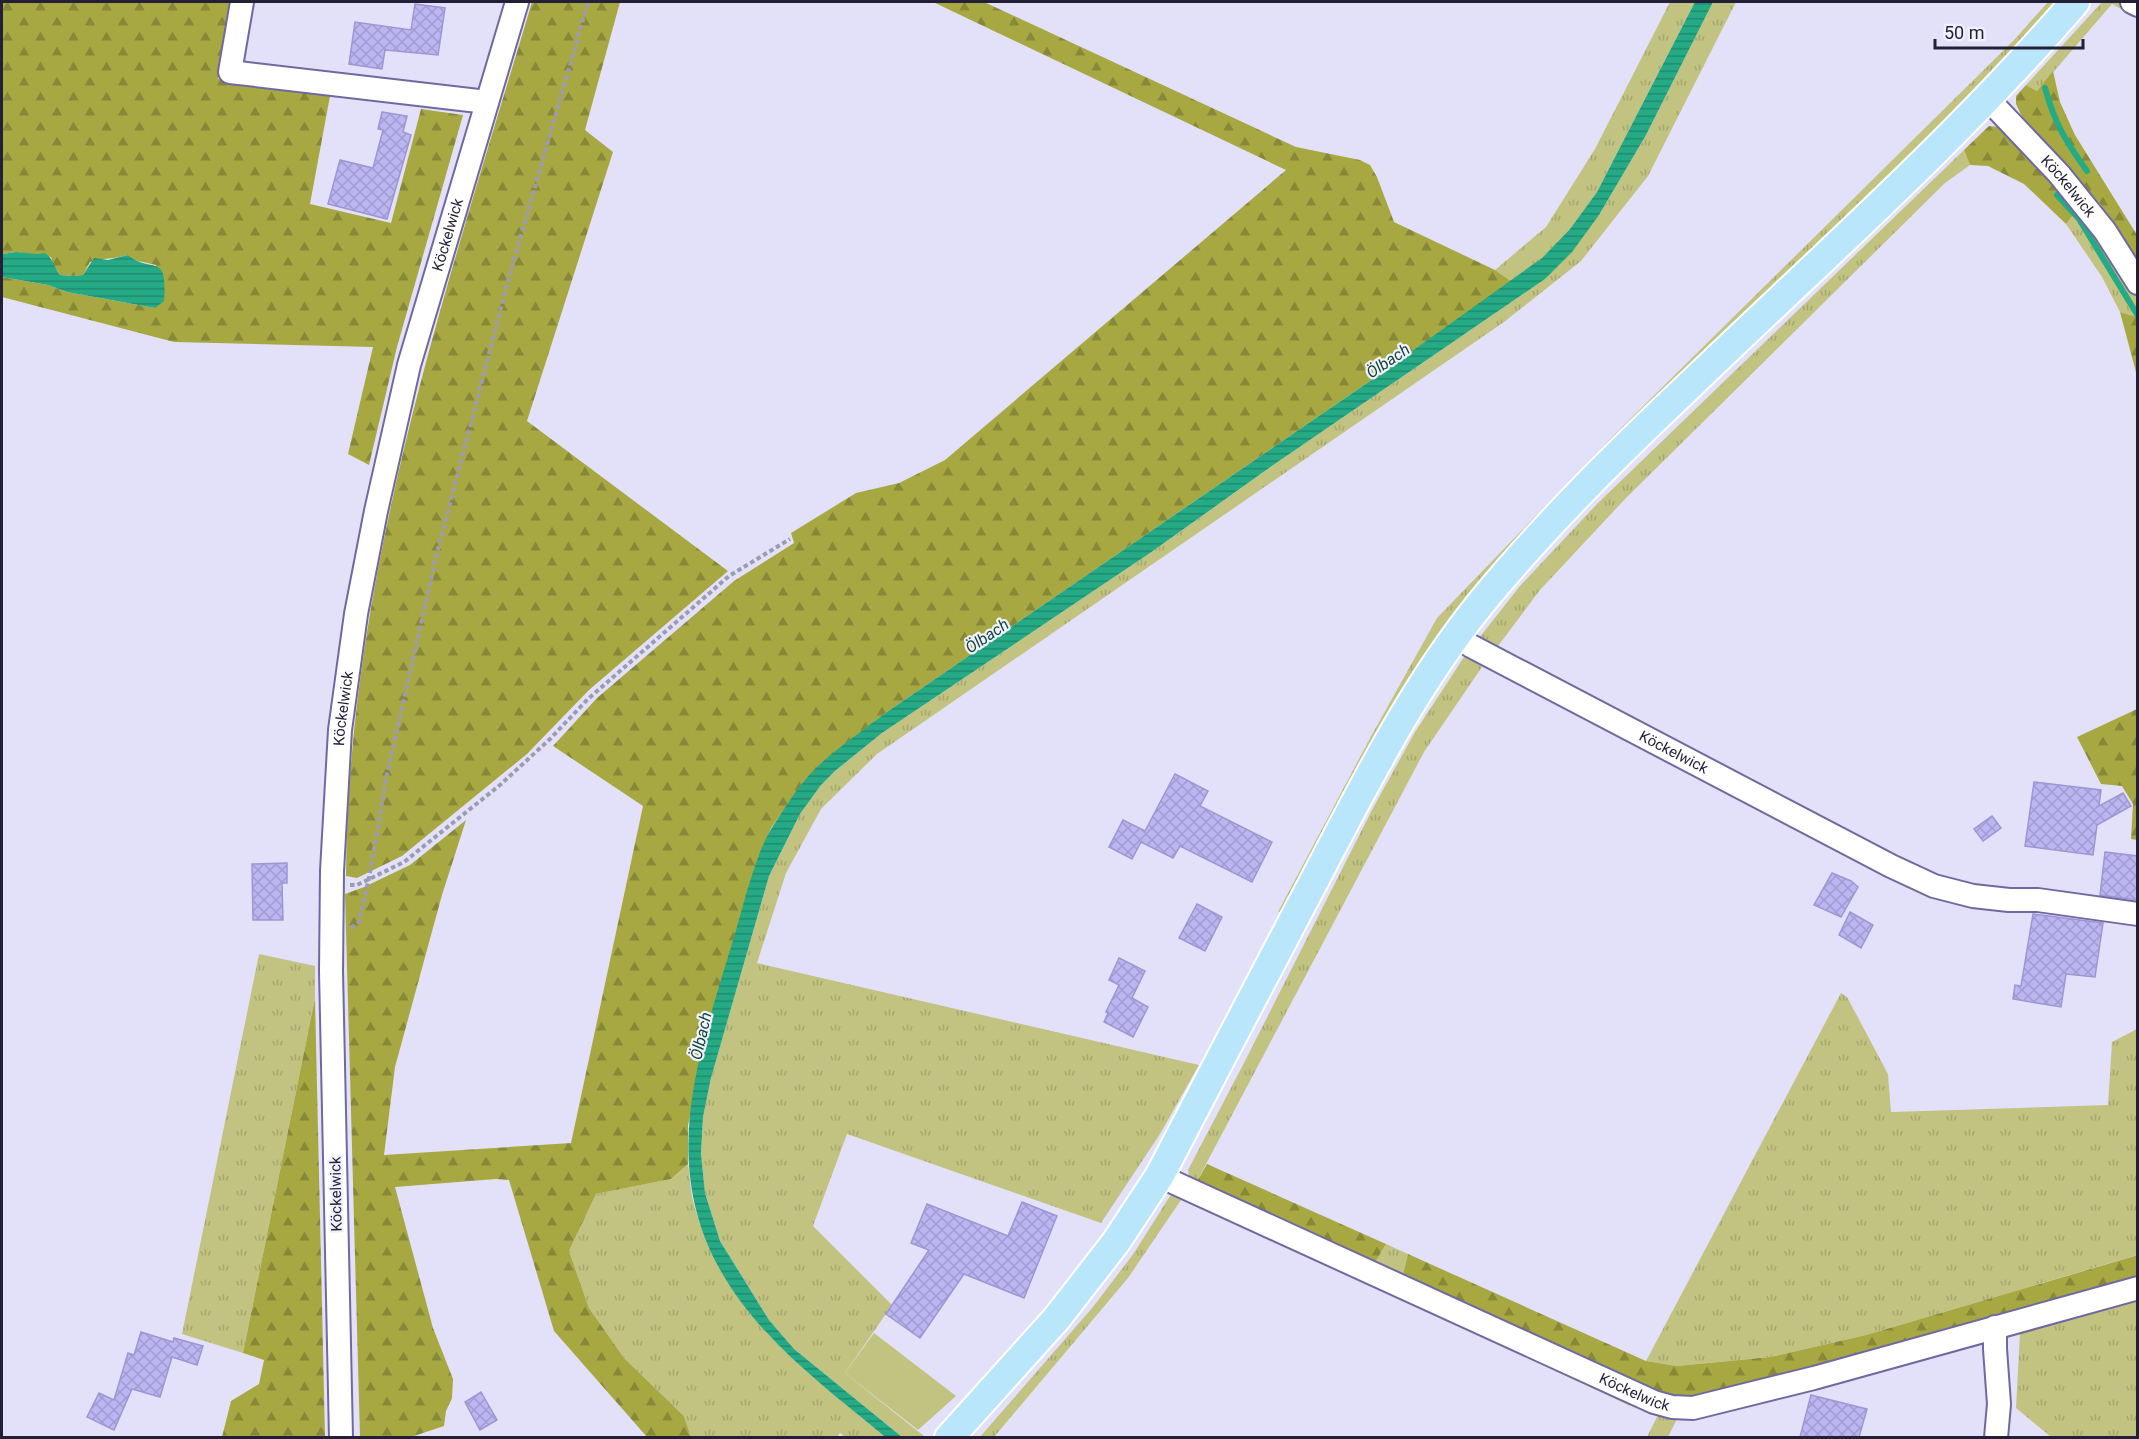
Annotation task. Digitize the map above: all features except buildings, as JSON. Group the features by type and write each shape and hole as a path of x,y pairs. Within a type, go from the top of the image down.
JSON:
{"main road":[{"path":"948,1437 1057,1318 1116,1242 1160,1175 1385,747 1430,674 1480,604 1561,513 1642,431 1927,158 1987,98 2075,2"}],"street":[{"path":"242,2 230,72 488,102"},
{"name":"Köckelwick","path":"341,1437 331,943 340,730 356,614 376,511 409,365 517,2"},
{"path":"2132,2 2138,5"},
{"name":"Köckelwick","path":"1987,98 2059,174 2105,231 2138,283"},
{"name":"Köckelwick","path":"1457,636 1471,646 1891,866 1934,886 1973,896 2038,900 2138,914"},
{"name":"Köckelwick","path":"1160,1175 1174,1184 1643,1397 1672,1407 1693,1408 1814,1378 2138,1288"},
{"path":"1995,1327 1999,1404 1996,1437"}],"path":[{"path":"331,943 360,922 387,774 435,557 508,281 588,2"},
{"path":"332,885 357,885 405,862 500,785 550,739 588,699 729,576 790,539"}],"green space":[{"path":"2,2 231,2 218,79 330,96 310,204 391,223 421,109 463,115 397,347 369,465 348,454 373,347 174,342 2,297 2,277 155,308 156,265 134,260 128,255 90,262 83,275 73,276 60,275 51,257 16,252 2,254"},
{"path":"532,2 620,2 585,130 613,152 527,421 728,571 589,690 527,754 402,856 357,878 346,876 351,763 364,652 383,542 436,325"},
{"path":"933,2 984,2 1296,147 1360,160 1370,165 1377,177 1394,222 1495,270 1511,281 1370,381 884,714 832,754 804,781 771,828 754,870 729,956 688,1125 688,1164 671,1179 596,1194 569,1251 589,1308 624,1358 684,1416 691,1437 647,1437 554,1331 509,1180 496,1179 395,1187 433,1328 453,1379 452,1398 446,1411 444,1426 411,1437 360,1437 345,894 410,865 466,820 442,895 395,1067 384,1155 571,1143 643,806 553,746 597,698 734,581 794,543 791,533 856,493 899,483 945,460 1286,170"},
{"path":"1670,2 1695,2 1597,192 1570,229 1542,258 1511,281 1495,270 1546,227 1595,149"},
{"path":"1713,2 1736,2 1648,176 1581,261 1504,322 877,754 821,809 786,873 757,963 1199,1065 1160,1134 1101,1223 847,1134 813,1226 892,1305 845,1373 925,1437 902,1437 794,1349 769,1320 720,1241 705,1193 701,1155 703,1117 711,1078 769,876 800,814 821,785 835,771 882,733 1150,553 1269,468 1545,279 1599,215 1646,135"},
{"path":"2048,2 2063,2 1987,83 1566,492 1284,912 1278,912 1437,618 1614,435 2013,41"},
{"path":"2102,2 2122,2 2137,10 2137,18 2112,4 2037,91 2026,85"},
{"path":"2053,71 2060,102 2075,135 2137,235 2137,263 2101,205 2022,117 2016,104 2016,96 2026,85 2037,91"},
{"path":"1989,126 2000,127 2080,207 2066,224 2024,184 1988,166 1970,165 1964,150"},
{"path":"1964,150 1970,165 1945,183 1626,498 1540,590 1498,646 1897,855 1893,861 1479,638 1520,586 1597,504"},
{"path":"2080,207 2137,297 2137,317 2120,312 2102,277 2066,224"},
{"path":"2120,312 2137,317 2137,376"},
{"path":"1466,654 1484,664 1424,752 1196,1183 1189,1176 1188,1170 1373,808 1415,732"},
{"path":"2137,709 2137,840 2131,839 2133,804 2122,786 2101,784 2077,737"},
{"path":"259,954 315,966 315,998 243,1353 182,1334"},
{"path":"1841,993 1847,997 1888,1074 1891,1112 2108,1105 2112,1042 2137,1029 2137,1255 1866,1335 1770,1357 1677,1366 1646,1361"},
{"path":"315,998 325,1437 222,1437 231,1401 259,1384 264,1360 243,1353"},
{"path":"688,1164 693,1202 703,1232 724,1275 742,1303 785,1351 885,1437 845,1437 840,1433 836,1438 691,1437 684,1416 624,1358 589,1308 569,1251 596,1194 671,1179"},
{"path":"1207,1164 1386,1244 1373,1266 1196,1183"},
{"path":"1176,1193 1659,1413 1628,1405 1393,1295 1181,1200 1128,1278 994,1437 979,1438 1093,1307 1134,1253 1170,1196"},
{"path":"1386,1244 1408,1254 1402,1278 1373,1266"},
{"path":"1408,1254 1646,1361 1677,1366 1770,1357 1866,1335 2138,1255 2137,1281 1809,1371 1681,1400 1667,1397 1402,1278"},
{"path":"2137,1291 2137,1437 2051,1437 2016,1408 2020,1333 2017,1324"},
{"path":"874,1333 956,1396 918,1430 845,1373"},
{"path":"1659,1413 1677,1419 1668,1437 1647,1437"}],"shaded area":[{"path":"1695,2 1713,2 1646,135 1599,215 1572,252 1545,279 1269,468 1150,553 882,733 835,771 821,785 800,814 769,876 711,1078 703,1117 701,1154 705,1193 720,1241 769,1320 794,1349 902,1437 885,1437 793,1359 752,1316 718,1266 700,1225 691,1184 688,1143 699,1061 750,880 773,826 804,781 842,746 884,714 1370,381 1542,258 1570,229 1597,192"},
{"path":"45,253 52,260 60,275 73,276 83,275 94,258 108,260 128,255 137,261 161,269 165,285 164,301 155,308 2,277 2,254"}],"waterway":[{"path":"2045,88 2062,131 2087,171"},
{"path":"2057,195 2079,219 2138,316"}],"water label":[{"name":"Ölbach","path":"1388,361"},
{"name":"Ölbach","path":"987,636"},
{"name":"Ölbach","path":"701,1036"}]}
